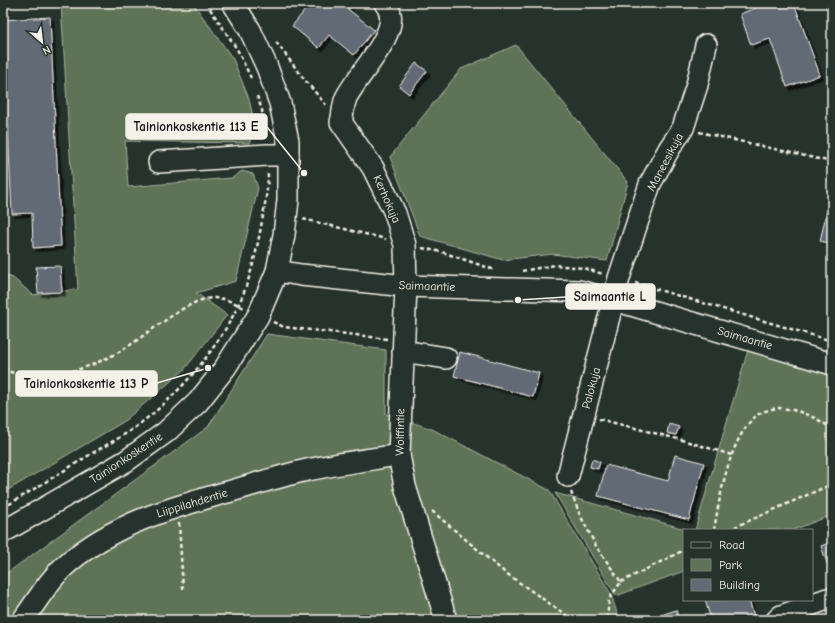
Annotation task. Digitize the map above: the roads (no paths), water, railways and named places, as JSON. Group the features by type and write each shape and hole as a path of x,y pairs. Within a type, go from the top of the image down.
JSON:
{"street":[{"name":"Tainionkoskentie","path":"3,532 126,461 166,432 198,402 225,368 258,316 277,271 288,200 288,141 280,103 267,67 250,30 233,3"},
{"name":"Kerhokuja","path":"385,3 391,15 389,31 379,50 359,77 346,99 341,122 373,168 396,213 405,245 406,286"},
{"name":"Maneesikuja","path":"614,300 619,278 650,184 682,128 697,85 706,45"},
{"path":"159,162 288,155"},
{"name":"Saimaantie","path":"277,271 301,275 406,286 578,291 614,300 832,364"},
{"name":"Wolffintie","path":"406,286 399,455 405,486 440,615"},
{"name":"Palokuja","path":"568,476 614,300"},
{"path":"403,346 446,358"},
{"name":"Liippilahdentie","path":"23,620 50,582 66,564 88,547 110,533 138,520 177,507 304,471 399,455"},
{"path":"777,620 781,616 832,599"}],"place":[{"name":"Tainionkoskentie 113 E","path":"304,173"},
{"name":"Saimaantie L","path":"518,300"},
{"name":"Tainionkoskentie 113 P","path":"208,368"}]}
